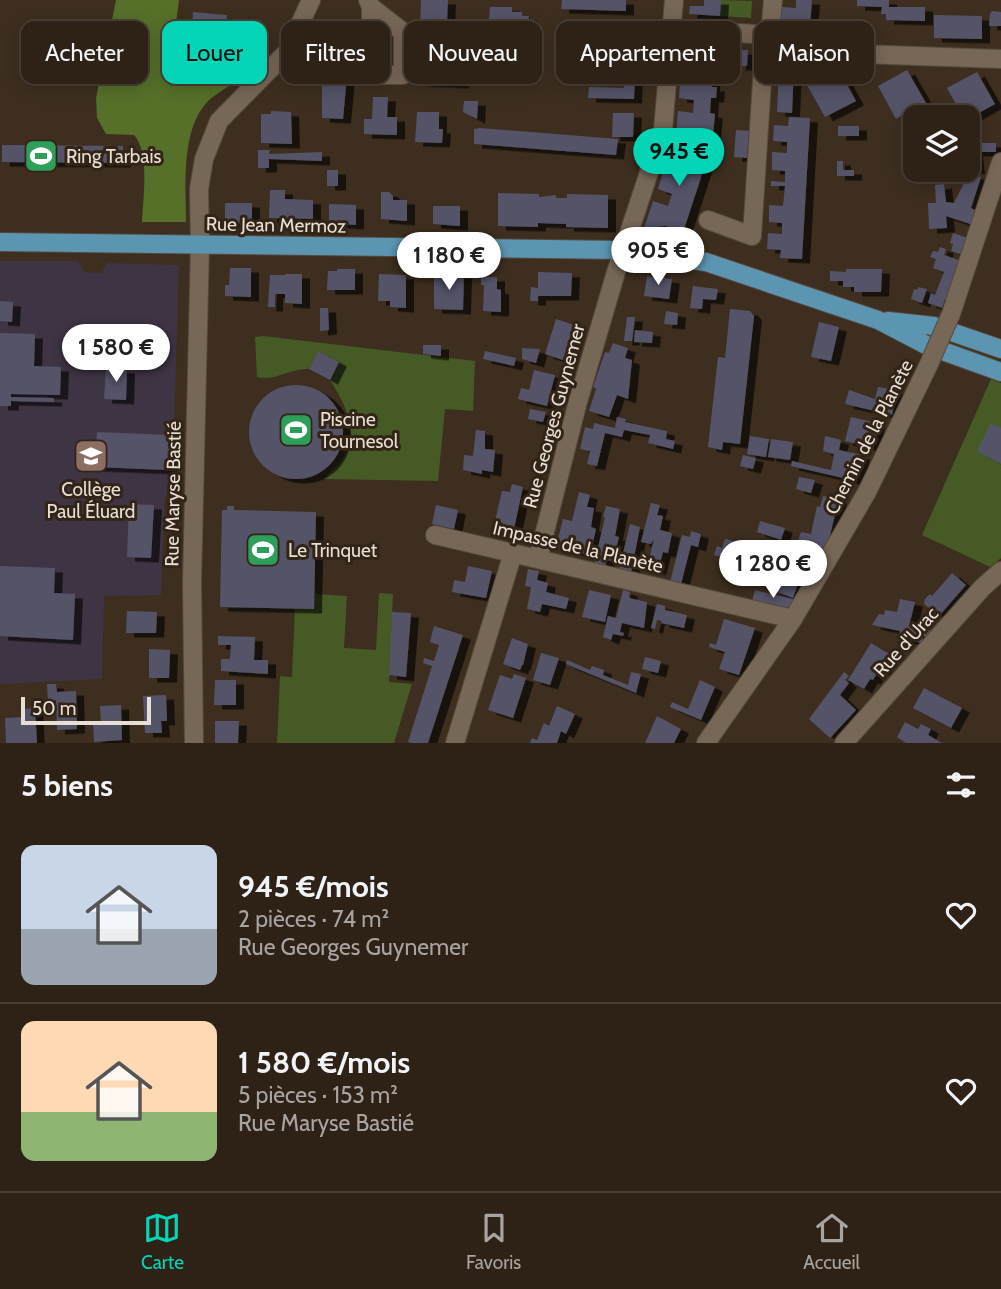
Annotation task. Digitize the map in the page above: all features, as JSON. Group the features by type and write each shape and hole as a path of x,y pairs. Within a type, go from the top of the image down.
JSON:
{"main road":[{"name":"Rue Jean Mermoz","path":"0,242 622,250 706,262 878,320"},
{"path":"878,320 934,326 1001,349"},
{"path":"878,320 926,345 1001,372"}],"street":[{"name":"Rue Maryse Bastié","path":"194,743 192,582 199,188 204,159 219,121 287,52 311,0"},
{"name":"Rue Georges Guynemer","path":"673,21 674,0"},
{"path":"770,21 773,0"},
{"path":"874,55 1001,60"},
{"name":"Rue Georges Guynemer","path":"538,559 622,250 663,130 667,84"},
{"path":"708,220 752,236 764,84"},
{"name":"Chemin de la Planète","path":"706,743 793,619 867,492 951,314 1001,162"},
{"name":"Impasse de la Planète","path":"435,535 793,619"},
{"path":"455,743 513,553"},
{"name":"Rue d'Urac","path":"844,743 982,588 1001,571"}],"shaded area":[{"name":"Collège Paul Éluard","path":"0,261 78,261 85,272 101,273 108,263 179,265 174,427 183,427 182,484 165,497 161,595 104,596 102,679 0,684"}],"green space":[{"path":"116,0 179,0 177,21 162,21 162,84 232,84 209,100 193,126 187,158 186,222 142,222 144,164 139,143 134,135 106,134 97,118 99,84 148,84 148,21 112,21"},
{"path":"721,0 752,1 751,18 720,16"},
{"path":"255,337 475,361 473,411 445,409 438,481 324,479 341,461 350,438 345,408 330,380 339,362 318,351 309,369 269,378 257,377"},
{"path":"991,379 1001,383 1001,558 990,567 922,535"},
{"path":"379,593 393,594 389,682 412,684 394,743 277,743 280,676 292,677 295,608 314,609 315,594 347,596 344,648 376,650"}],"building":[{"path":"421,0 448,0 447,21 420,21"},
{"path":"562,0 626,0 626,11 561,9"},
{"path":"704,0 721,0 720,16 689,14 690,6 704,6"},
{"path":"796,0 812,0 810,21 781,20 782,7 796,8"},
{"path":"857,0 889,0 889,7 925,7 925,21 886,20 886,14 881,14 882,7 857,6"},
{"path":"490,7 512,7 512,12 522,12 522,16 529,16 529,21 489,19"},
{"path":"992,11 1001,12 1001,26 989,26"},
{"path":"193,12 227,15 227,21 192,21"},
{"path":"934,15 982,16 982,39 934,38"},
{"path":"740,50 748,50 747,66 740,66"},
{"path":"907,70 926,103 903,105 903,115 896,119 878,86"},
{"path":"977,72 995,104 980,112 980,105 956,105 947,88"},
{"path":"322,84 346,84 343,119 322,118"},
{"path":"624,84 635,84 634,99 588,98 589,87 624,88"},
{"path":"680,84 712,84 712,87 717,87 716,98 711,98 710,113 715,114 713,135 695,134 694,138 676,136 678,111 693,113 694,100 679,98"},
{"path":"778,84 793,84 792,113 777,112"},
{"path":"847,84 856,101 825,117 807,85"},
{"path":"373,97 388,97 387,117 397,117 397,135 364,134 364,119 372,119"},
{"path":"464,101 478,101 477,119 463,112"},
{"path":"271,111 291,112 292,144 261,143 261,114 271,114"},
{"path":"417,112 439,112 439,129 443,129 442,143 415,142"},
{"path":"613,113 634,113 633,137 612,137"},
{"path":"789,117 810,118 802,259 780,258 781,250 767,249 768,233 782,234 782,223 769,222 769,205 783,206 785,186 771,186 771,181 785,182 785,171 772,170 772,152 787,153 787,142 773,141 774,125 788,126"},
{"path":"838,126 859,126 859,136 838,136"},
{"path":"474,129 618,139 616,155 474,144"},
{"path":"736,130 749,131 747,158 734,157"},
{"path":"980,143 996,143 996,152 980,152"},
{"path":"689,144 711,147 683,232 665,226 644,228 653,201 668,206 672,194 658,189 663,172 678,177 681,166 667,161 671,147 686,152"},
{"path":"2,145 123,146 123,163 2,162"},
{"path":"258,150 270,150 269,154 322,152 322,161 269,159 269,168 258,168"},
{"path":"837,161 843,161 843,170 854,170 854,176 837,176"},
{"path":"327,170 338,170 338,186 327,186"},
{"path":"964,182 979,182 971,208 977,211 973,225 946,216 947,228 929,229 928,203 936,203 935,185 944,184 946,202 954,203"},
{"path":"270,190 285,190 285,199 313,200 313,219 269,218"},
{"path":"381,192 389,192 393,200 407,200 407,221 381,219"},
{"path":"498,193 539,194 539,197 556,195 556,198 567,198 567,194 608,195 608,228 538,223 538,227 498,226"},
{"path":"225,203 252,203 252,224 225,222"},
{"path":"329,204 356,205 356,225 329,223"},
{"path":"433,206 460,206 460,226 433,224"},
{"path":"953,233 968,238 963,255 951,251"},
{"path":"940,247 946,249 944,255 961,261 942,308 928,303 931,293 935,295 944,272 933,268 936,259 930,257 933,251 938,252"},
{"path":"230,268 251,268 251,297 225,296"},
{"path":"355,269 355,290 327,290 328,271"},
{"path":"846,269 882,269 881,292 854,292 854,287 843,287 843,281 830,281 830,271 846,272"},
{"path":"538,272 572,273 571,296 538,296 538,301 530,301 531,287 538,288"},
{"path":"302,274 302,304 285,303 285,294 275,294 275,307 268,307 270,275"},
{"path":"379,274 406,275 406,308 390,307 390,301 378,301"},
{"path":"446,274 464,274 463,310 434,309 434,277 445,277"},
{"path":"647,276 672,279 669,299 644,296"},
{"path":"481,277 497,277 497,289 501,290 501,312 483,311 484,285 481,285"},
{"path":"693,286 718,289 716,300 703,299 702,309 690,308"},
{"path":"918,287 927,289 922,303 911,299 914,289 917,290"},
{"path":"0,301 13,302 12,322 0,321"},
{"path":"320,308 328,308 329,330 320,331"},
{"path":"730,309 750,311 754,316 740,444 723,442 722,450 708,447 718,357 725,358"},
{"path":"666,311 678,313 677,325 664,324"},
{"path":"627,317 635,317 632,341 624,341"},
{"path":"556,319 574,325 563,360 545,354"},
{"path":"819,322 839,327 831,361 811,357"},
{"path":"635,330 653,332 652,343 634,342"},
{"path":"0,333 35,334 34,366 61,367 60,395 11,394 11,397 54,398 54,402 11,401 11,406 0,406"},
{"path":"613,343 628,348 625,358 632,360 628,399 617,395 609,417 589,411 596,389 593,387 605,352 609,353"},
{"path":"423,345 441,345 441,356 423,354"},
{"path":"522,348 540,349 536,363 522,359"},
{"path":"108,349 129,349 128,364 107,363"},
{"path":"318,351 339,362 330,380 309,369"},
{"path":"485,351 516,358 514,366 483,359"},
{"path":"106,368 127,369 126,400 104,399"},
{"path":"534,370 555,375 547,406 518,399 521,388 529,390"},
{"name":"Piscine Tournesol","path":"296,385 314,389 329,399 339,414 343,432 339,450 329,465 314,475 296,479 278,475 263,465 253,450 249,432 253,414 263,399 278,389"},
{"path":"878,387 897,390 892,415 845,404 849,390 875,399"},
{"path":"530,409 546,412 543,422 528,419"},
{"path":"617,417 626,419 625,422 667,431 666,439 675,441 673,449 648,443 650,435 624,430 622,437 605,433 597,466 587,464 590,451 580,449 585,427 593,429 594,423 615,428"},
{"path":"851,417 877,423 876,437 874,436 871,447 845,441"},
{"path":"991,423 1001,428 1001,464 977,451"},
{"path":"476,430 485,431 485,449 495,450 493,472 482,470 482,474 463,470 464,455 473,456"},
{"path":"97,432 170,435 169,470 95,467"},
{"path":"750,436 769,439 766,457 747,454"},
{"path":"825,436 841,440 839,450 862,455 856,481 791,466 792,461 831,470 834,454 823,451"},
{"path":"771,439 793,442 790,460 768,457"},
{"path":"743,455 756,458 753,469 740,466"},
{"path":"799,477 815,480 811,493 796,489"},
{"path":"512,484 523,487 512,538 500,535 503,523 495,521 502,491 510,492"},
{"path":"579,492 590,495 587,507 594,508 591,527 596,529 590,555 556,547 563,519 572,521"},
{"path":"823,496 839,499 831,539 825,550 798,541 801,532 811,534 817,506 820,507"},
{"path":"651,503 660,505 657,515 663,516 660,530 672,533 668,553 663,552 658,571 647,568 654,539 651,544 641,542"},
{"path":"129,504 154,505 151,558 127,557"},
{"path":"436,505 458,510 454,529 432,524"},
{"path":"227,506 234,506 234,510 316,512 314,609 220,607 222,510 227,510"},
{"path":"606,506 620,509 615,536 619,537 613,561 607,560 605,567 594,565"},
{"path":"760,521 785,528 781,540 757,532"},
{"path":"630,524 640,527 631,573 619,570"},
{"path":"691,531 701,534 698,547 691,545 681,584 670,582 682,535 690,537"},
{"path":"725,539 733,541 730,555 733,556 732,560 714,555 717,546 722,548"},
{"path":"788,541 810,549 793,598 772,590 780,566 774,563 777,556 784,554"},
{"path":"736,546 739,547 736,557 733,556"},
{"path":"0,566 55,568 54,593 75,594 73,640 0,636"},
{"path":"468,566 492,571 486,598 452,592 454,580 465,582"},
{"path":"528,569 539,571 537,580 548,583 546,592 569,598 566,609 542,604 540,612 527,609 531,587 525,586"},
{"path":"952,573 966,585 939,616 924,604 925,599 930,594 932,596"},
{"path":"589,590 611,595 605,622 582,617"},
{"path":"623,590 630,592 629,598 647,602 644,628 622,623 620,632 624,633 623,636 613,634 611,640 603,637 608,616 616,618"},
{"path":"755,590 797,600 792,608 752,601"},
{"path":"900,599 915,602 909,626 932,631 927,637 923,636 922,643 899,638 900,631 872,625 879,614 884,615 885,610 897,612"},
{"path":"657,604 665,606 665,610 687,615 684,628 657,620 655,629 651,628"},
{"path":"127,611 157,612 156,633 126,633"},
{"path":"392,612 411,613 406,677 389,675"},
{"path":"724,619 755,628 739,675 719,669 725,652 709,647 710,643 716,645"},
{"path":"434,626 463,635 428,743 412,743 408,742 432,666 423,663 424,658 434,661 439,645 430,642"},
{"path":"218,636 255,637 254,660 268,660 268,674 221,671 221,659 230,659 231,645 218,645"},
{"path":"512,638 528,644 520,670 503,664"},
{"path":"871,643 891,655 882,671 879,670 873,680 870,679 864,689 848,680"},
{"path":"149,649 170,650 169,678 149,678"},
{"path":"541,653 559,658 550,685 533,680"},
{"path":"645,657 661,661 658,673 642,669"},
{"path":"567,660 590,670 592,666 604,670 603,675 628,685 631,672 641,674 636,693 566,664"},
{"path":"844,672 849,676 845,680 849,683 840,695 856,710 830,738 809,719"},
{"path":"514,674 526,678 513,718 488,710 500,675 512,679"},
{"path":"215,680 236,680 236,705 214,705"},
{"path":"700,680 715,687 701,720 670,707 672,702 688,709"},
{"path":"47,684 56,684 57,692 76,691 77,729 57,730 56,700 48,701"},
{"path":"924,688 962,708 951,728 913,708"},
{"path":"166,695 167,721 161,721 162,733 145,733 143,696"},
{"path":"121,705 122,740 94,742 93,723 101,722 100,706"},
{"path":"557,706 575,714 566,734 561,731 557,743 530,743 532,738 537,740 544,723 549,726"},
{"path":"35,708 37,743 6,743 5,718 25,717 24,709"},
{"path":"657,716 681,729 674,743 645,743"},
{"path":"215,721 239,721 238,743 215,743"},
{"path":"905,722 918,729 921,724 931,729 928,735 942,743 906,743 897,737"}],"place":[{"name":"Ring Tarbais","path":"41,156"},
{"name":"Piscine Tournesol","path":"296,430"},
{"name":"Collège Paul Éluard","path":"91,456"},
{"name":"Le Trinquet","path":"263,550"}]}
